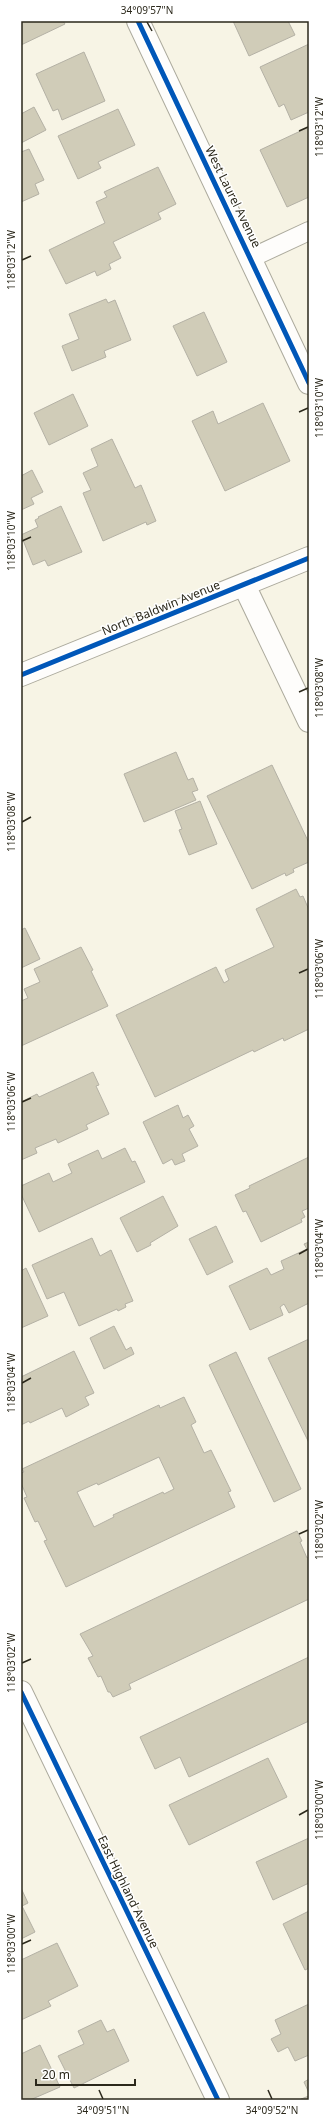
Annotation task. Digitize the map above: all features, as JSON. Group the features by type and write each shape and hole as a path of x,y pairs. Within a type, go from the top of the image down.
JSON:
{"street":[{"name":"West Laurel Avenue","path":"138,21 309,383"},
{"name":"North Baldwin Avenue","path":"21,675 309,558"},
{"path":"244,585 309,721"},
{"name":"East Highland Avenue","path":"21,1692 218,2100"}],"lane":[{"path":"251,258 309,231"}],"building":[{"path":"21,21 63,21 65,24 21,45"},
{"path":"233,21 288,21 295,35 249,56"},
{"path":"309,44 309,112 291,120 284,104 279,107 260,67"},
{"path":"84,52 105,101 62,120 58,109 53,111 36,74"},
{"path":"34,107 46,130 21,143 21,114"},
{"path":"118,109 135,145 98,162 101,168 78,179 58,136"},
{"path":"309,127 309,197 287,207 260,150"},
{"path":"29,149 44,180 35,184 39,194 21,202 21,152"},
{"path":"158,167 176,204 158,213 161,219 113,242 121,258 109,264 111,269 97,276 95,271 66,284 49,250 105,223 96,202 107,197 104,192"},
{"path":"106,299 108,303 115,300 131,340 104,351 106,357 72,371 62,346 79,339 69,314"},
{"path":"204,312 227,362 197,376 173,326"},
{"path":"73,394 88,426 49,445 34,413"},
{"path":"263,403 290,461 225,491 192,421 213,411 218,424"},
{"path":"112,439 135,488 141,485 156,521 147,525 146,522 103,541 83,493 91,490 83,473 98,466 91,449"},
{"path":"32,470 43,492 31,498 34,504 21,510 21,476"},
{"path":"61,506 82,552 48,566 45,560 33,565 21,535 38,527 35,520 39,518 38,517"},
{"path":"176,752 188,780 193,778 198,790 192,792 196,800 144,822 124,774"},
{"path":"272,765 309,843 309,862 293,869 294,872 286,876 285,873 252,889 207,796"},
{"path":"200,801 217,844 189,855 179,830 182,829 175,811"},
{"path":"296,889 300,897 303,896 309,910 309,1029 284,1041 283,1038 254,1052 253,1050 155,1097 116,1015 216,967 224,983 229,980 225,970 274,947 256,909"},
{"path":"25,928 40,959 21,968 21,930"},
{"path":"81,947 93,970 91,971 108,1006 21,1046 21,1001 28,998 24,989 40,982 34,969"},
{"path":"93,1072 99,1085 96,1086 109,1114 86,1125 88,1129 58,1143 56,1139 35,1148 37,1153 21,1160 21,1102 37,1094 39,1097"},
{"path":"178,1105 183,1118 188,1115 194,1126 189,1129 198,1146 182,1154 185,1161 175,1165 172,1159 163,1164 143,1122"},
{"path":"125,1148 132,1162 135,1161 145,1182 39,1232 21,1194 21,1186 49,1173 53,1182 72,1173 68,1164 98,1150 102,1159"},
{"path":"309,1157 309,1208 302,1211 305,1217 301,1219 302,1222 261,1242 246,1211 243,1212 235,1195 250,1188 249,1186"},
{"path":"163,1196 178,1226 150,1243 151,1245 137,1252 120,1218"},
{"path":"216,1226 233,1262 207,1275 189,1239"},
{"path":"92,1238 100,1256 111,1250 133,1301 125,1304 126,1307 118,1311 117,1309 79,1326 64,1292 47,1299 32,1265"},
{"path":"309,1242 309,1303 289,1313 284,1304 280,1307 283,1315 250,1330 229,1286 267,1268 271,1275 284,1269 281,1261 307,1249 304,1244"},
{"path":"26,1268 48,1316 21,1328 21,1271"},
{"path":"114,1326 126,1350 131,1347 134,1354 104,1369 90,1338"},
{"path":"309,1339 309,1443 268,1358"},
{"path":"74,1351 94,1393 85,1397 89,1405 66,1417 62,1408 30,1423 29,1421 21,1425 21,1377"},
{"path":"236,1352 301,1489 274,1502 209,1365"},
{"path":"184,1397 196,1422 191,1425 204,1453 211,1450 231,1491 228,1492 235,1507 66,1587 44,1541 47,1540 38,1521 35,1522 24,1498 27,1497 21,1483 21,1473 24,1472 22,1469 159,1405 160,1408","holes":["159,1457 174,1489 164,1494 163,1492 113,1515 114,1517 94,1527 77,1492 97,1483 98,1485"]},
{"path":"297,1531 302,1541 300,1542 307,1558 309,1557 309,1599 129,1684 131,1689 113,1697 110,1692 108,1692 101,1676 98,1677 88,1658 93,1656 80,1634"},
{"path":"309,1657 309,1721 189,1777 180,1757 155,1769 140,1737"},
{"path":"268,1758 287,1797 189,1845 169,1805"},
{"path":"309,1838 309,1883 273,1900 256,1862"},
{"path":"21,1888 28,1903 22,1906 35,1932 21,1939"},
{"path":"309,1911 309,1968 305,1970 283,1924"},
{"path":"57,1943 78,1986 48,2001 51,2006 21,2020 21,1960"},
{"path":"309,2004 309,2055 295,2061 288,2047 278,2052 271,2039 281,2034 275,2020"},
{"path":"101,2020 107,2032 114,2029 129,2061 74,2088 58,2056 84,2044 78,2031"},
{"path":"40,2045 60,2087 30,2100 21,2100 21,2054"},
{"path":"309,2079 309,2093 304,2082"},
{"path":"309,2096 309,2100 301,2100 301,2099"}],"cycle path":[{"path":"138,21 309,383"},
{"path":"21,675 309,558"},
{"path":"21,1692 218,2100"}]}
